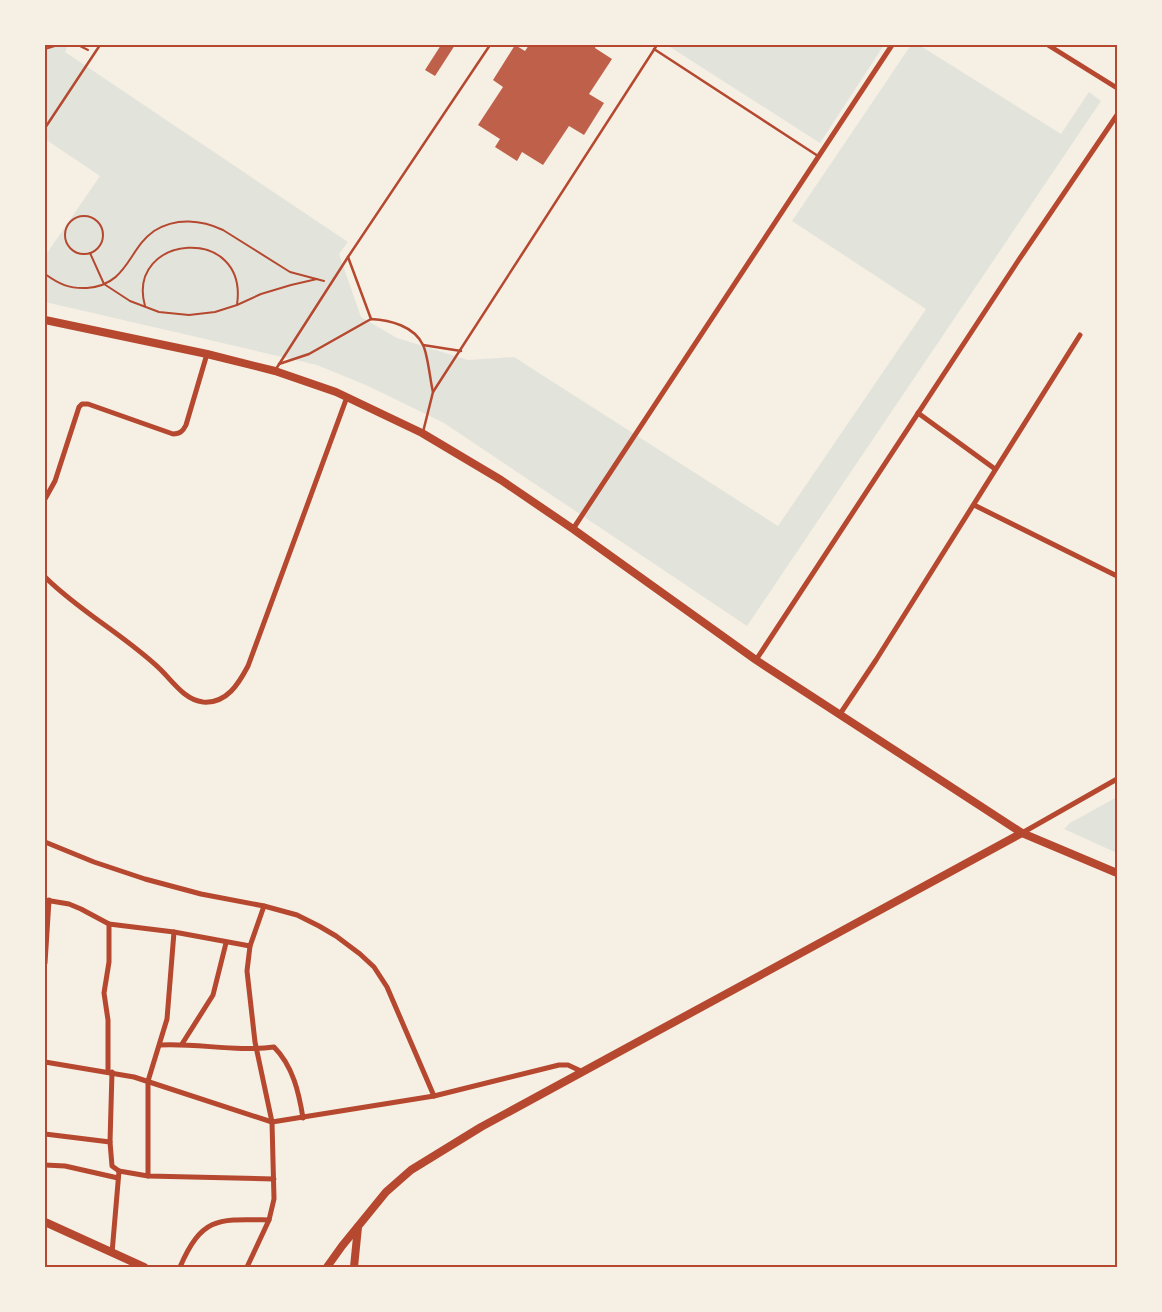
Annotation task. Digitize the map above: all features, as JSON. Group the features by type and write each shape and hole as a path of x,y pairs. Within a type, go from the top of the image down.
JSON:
{"main road":[{"path":"45,320 276,368 347,397 422,433 501,480 573,528 756,660 1022,833 1117,873"},
{"path":"327,1267 386,1192 411,1170 481,1127 1022,833"},
{"path":"45,1222 144,1267"},
{"path":"354,1267 358,1226"}],"street":[{"path":"573,528 892,45"},
{"path":"1048,45 1117,88"},
{"path":"756,660 1117,115"},
{"path":"840,714 876,660 1080,335"},
{"path":"45,499 55,481 79,407 82,404 88,404 177,434 182,432 186,424 208,354"},
{"path":"45,577 151,661 182,692 204,702 228,695 248,666 347,397"},
{"path":"918,413 995,469"},
{"path":"974,505 1117,576"},
{"path":"1022,833 1117,779"},
{"path":"45,842 94,862 145,879 202,894 264,906 297,915 318,926 360,954 374,967 386,987 434,1096"},
{"path":"45,963 47,900 69,904 82,909 109,924 174,932 250,946"},
{"path":"247,1267 269,1220 274,1198 272,1122 256,1050 247,971 250,946 264,906"},
{"path":"109,924 109,962 104,993 108,1020 112,1166 119,1171 148,1176 274,1179"},
{"path":"148,1176 148,1081 167,1020 174,932"},
{"path":"182,1044 212,995 226,943"},
{"path":"160,1044 256,1050 274,1047 283,1056 299,1092 303,1118"},
{"path":"45,1062 110,1072 148,1081 272,1122 434,1096 559,1065 568,1065 583,1072"},
{"path":"45,1134 110,1142"},
{"path":"45,1165 65,1166 118,1178"},
{"path":"112,1253 119,1171"},
{"path":"180,1267 196,1237 209,1225 226,1220 269,1220"}],"lane":[{"path":"45,128 100,45"},
{"path":"276,368 490,45"},
{"path":"422,433 433,392 657,45"},
{"path":"654,49 818,156"},
{"path":"348,257 371,320"},
{"path":"276,368 309,354 371,320 382,320 409,330 423,345 433,392"},
{"path":"423,345 461,351"}],"path":[{"path":"45,49 58,45"},
{"path":"78,45 95,54"},
{"path":"76,218 93,219 101,228 102,240 95,250 90,253 78,253 68,245 65,233 70,222 76,218"},
{"path":"45,274 58,284 71,288 97,287 121,272 153,232 182,221 197,221 212,225 290,272 330,284"},
{"path":"145,306 142,298 144,283 150,269 165,254 172,250 186,247 202,248 216,254 228,264 236,278 239,293 237,305"},
{"path":"90,253 104,284 130,301 160,312 188,315 215,312 291,284 318,279"}],"shaded area":[{"path":"45,45 68,45 65,52 348,242 339,254 361,317 397,338 468,360 514,357 778,526 926,309 792,221 911,45 919,45 1061,134 1089,92 1101,101 747,626 444,423 368,386 317,365 45,302 45,256 100,176 45,139"},
{"path":"667,45 884,45 820,143"},
{"path":"1117,797 1117,853 1064,829 1070,823"}],"building":[{"path":"441,45 455,45 435,76 425,70"},
{"path":"515,45 525,51 529,45 596,45 595,48 612,59 589,94 604,103 584,135 569,126 543,165 522,152 517,161 495,147 500,139 478,125 503,87 493,80"}]}
